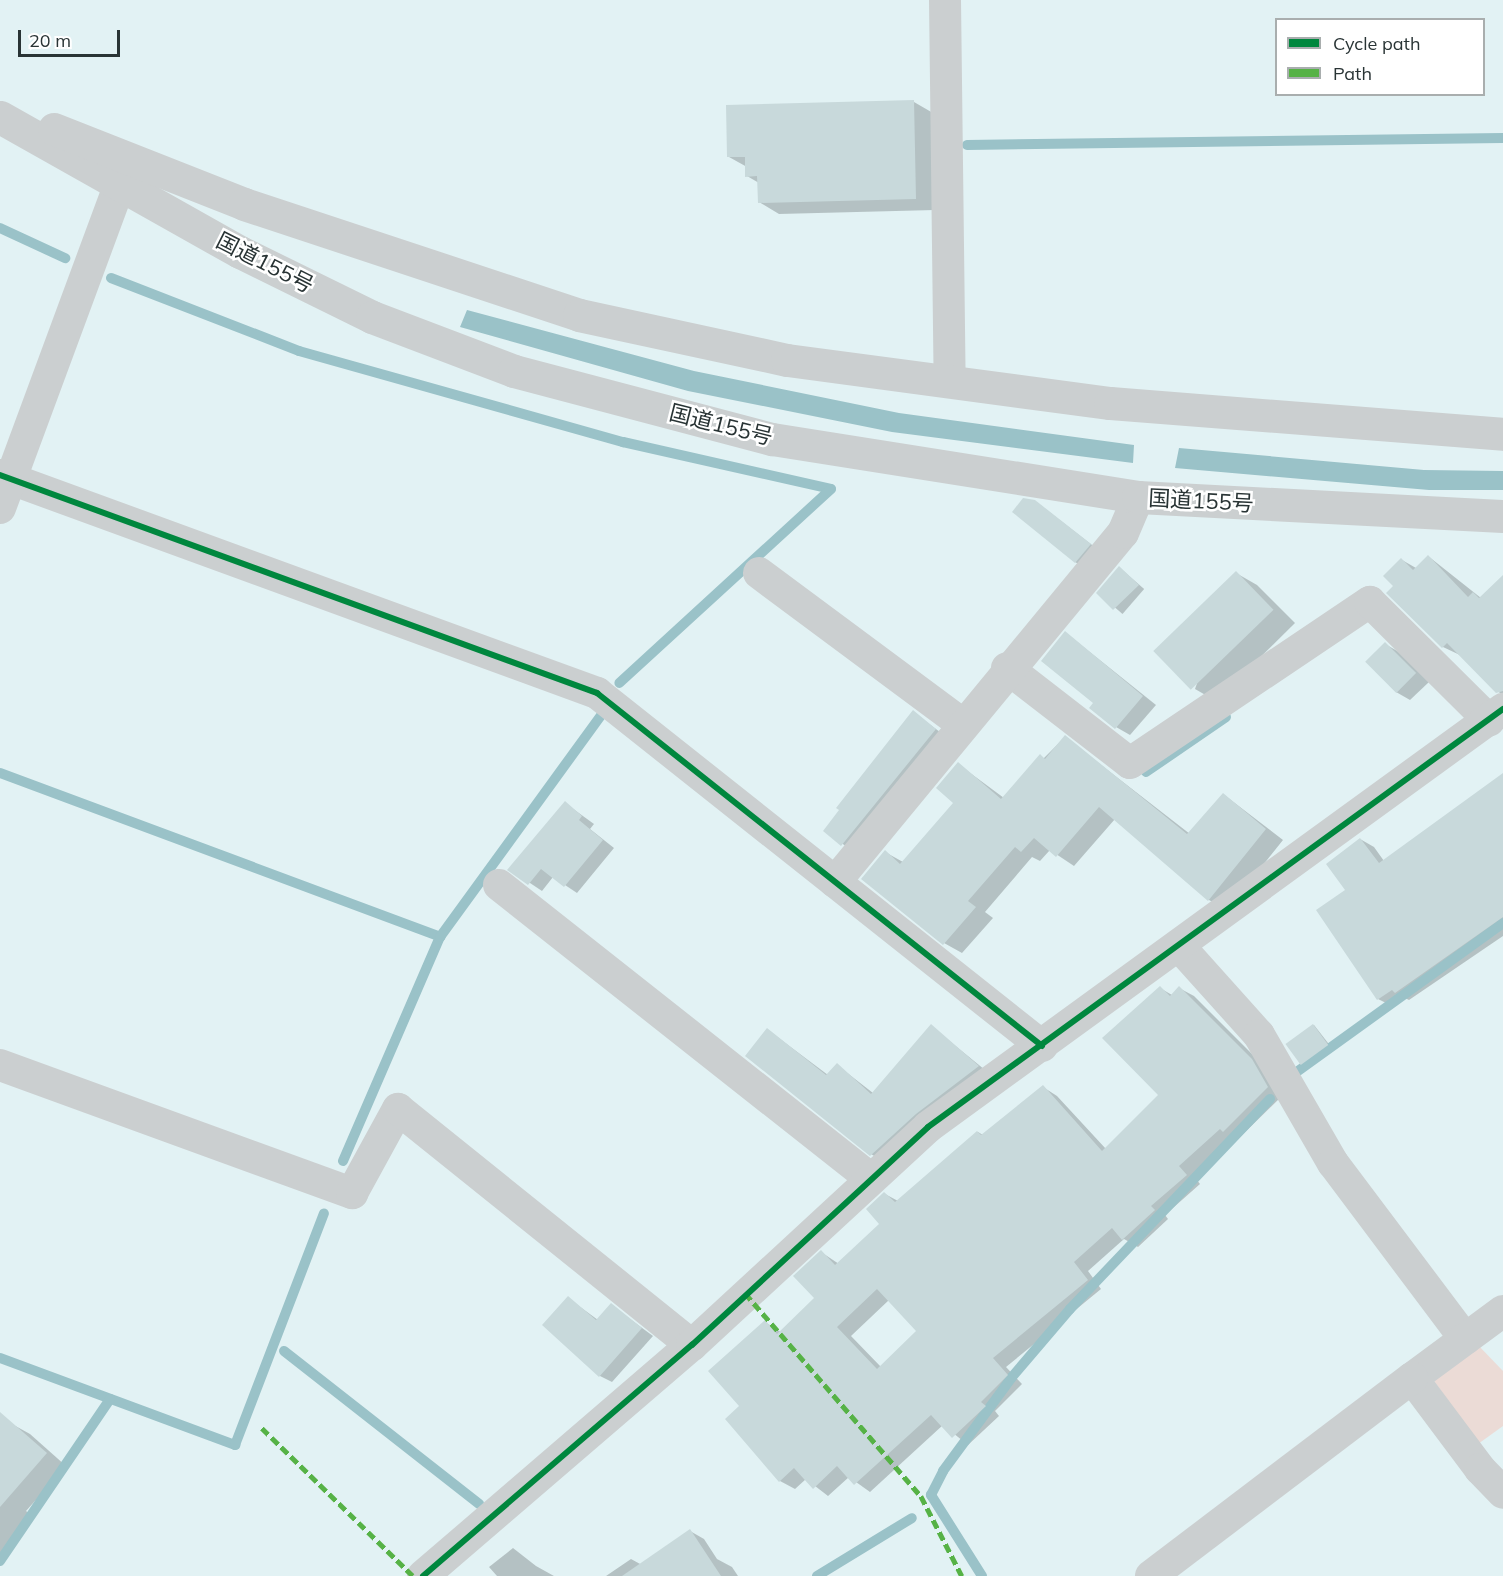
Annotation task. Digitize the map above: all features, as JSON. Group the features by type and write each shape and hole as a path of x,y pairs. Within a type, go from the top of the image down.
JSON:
{"highway":[{"name":"国道155号","path":"0,106 244,204 579,315 787,360 1110,403 1503,434"},
{"name":"国道155号","path":"0,117 119,186 372,317 514,371 772,439 1138,497 1503,516"}],"street":[{"path":"945,0 950,382"},
{"path":"0,508 5,477 119,186"},
{"path":"5,477 597,693 1042,1046"},
{"path":"836,882 1007,668 1123,533 1138,497"},
{"path":"759,573 963,724"},
{"path":"423,1576 692,1345 928,1127 1180,947 1496,715 1370,602 1130,763 1007,668"},
{"path":"499,885 871,1179"},
{"path":"1180,947 1259,1035 1333,1163 1465,1339"},
{"path":"0,1065 352,1193 398,1109 692,1345"},
{"path":"1151,1576 1503,1311"},
{"path":"1412,1378 1480,1469 1503,1493"}],"shaded area":[{"path":"1477,1344 1503,1371 1503,1426 1478,1444 1432,1378"}],"water":[{"path":"467,310 694,371 899,413 1134,445 1133,463 892,432 688,391 460,327"},
{"path":"1179,448 1424,470 1503,471 1503,490 1429,490 1175,468"}],"building":[{"path":"914,100 916,199 758,203 757,176 745,177 745,157 727,157 726,105"},
{"path":"1023,498 1035,500 1091,544 1075,563 1012,512"},
{"path":"1428,555 1468,597 1473,592 1479,598 1503,575 1503,691 1496,693 1447,643 1442,648 1386,593 1393,586 1383,576 1401,558 1413,570"},
{"path":"1119,566 1139,585 1113,610 1096,593"},
{"path":"1236,571 1274,610 1191,690 1153,651"},
{"path":"1065,631 1143,696 1115,729 1089,708 1093,703 1041,661"},
{"path":"1385,642 1416,673 1396,693 1365,662"},
{"path":"913,710 936,729 841,846 823,831 839,810 836,808"},
{"path":"1065,735 1187,834 1223,793 1266,829 1208,901 1099,807 1056,857 1034,838 1021,852 1015,847 968,901 976,907 943,945 861,879 885,850 900,864 953,803 936,788 958,762 1001,799 1040,754 1045,759"},
{"path":"1503,773 1503,917 1395,993 1392,990 1377,1000 1316,910 1345,890 1326,864 1360,838 1379,863"},
{"path":"565,801 582,816 579,820 603,840 564,887 541,869 528,885 507,870"},
{"path":"1160,986 1170,996 1179,986 1252,1059 1268,1087 1223,1132 1220,1129 1179,1166 1187,1175 1151,1206 1155,1210 1122,1240 1112,1228 1074,1262 1088,1280 993,1358 1008,1375 981,1402 986,1406 952,1438 931,1415 854,1485 837,1466 813,1489 794,1468 779,1482 725,1419 739,1406 708,1371 765,1320 777,1334 814,1298 793,1276 821,1250 835,1265 879,1224 866,1209 884,1192 895,1202 977,1131 981,1135 1043,1085 1102,1151 1158,1095 1102,1038","holes":["877,1289 916,1331 877,1369 837,1327"]},
{"path":"931,1024 979,1066 916,1114 870,1156 745,1056 767,1028 826,1075 837,1063 871,1094"},
{"path":"1313,1024 1328,1045 1301,1065 1285,1044"},
{"path":"568,1296 596,1320 611,1303 642,1328 599,1377 542,1325"},
{"path":"0,1412 47,1453 0,1507"},
{"path":"690,1529 721,1576 622,1576"}],"waterway":[{"path":"967,145 1503,138"},
{"path":"0,228 65,258"},
{"path":"111,278 299,351 623,442 831,489 619,683"},
{"path":"343,1161 440,937 601,715"},
{"path":"1146,772 1226,717"},
{"path":"0,773 440,937"},
{"path":"1298,1071 1503,923"},
{"path":"982,1576 931,1495 943,1471 1012,1377 1070,1309 1270,1099"},
{"path":"0,1358 235,1445 324,1213"},
{"path":"284,1351 479,1504"},
{"path":"0,1561 110,1399"},
{"path":"817,1576 912,1518"}],"marked path":[{"path":"745,1293 921,1496 962,1576"},
{"path":"262,1428 413,1576"}],"cycle path":[{"path":"0,475 597,693 1042,1046"},
{"path":"423,1576 692,1345 928,1127 1503,709"}]}
